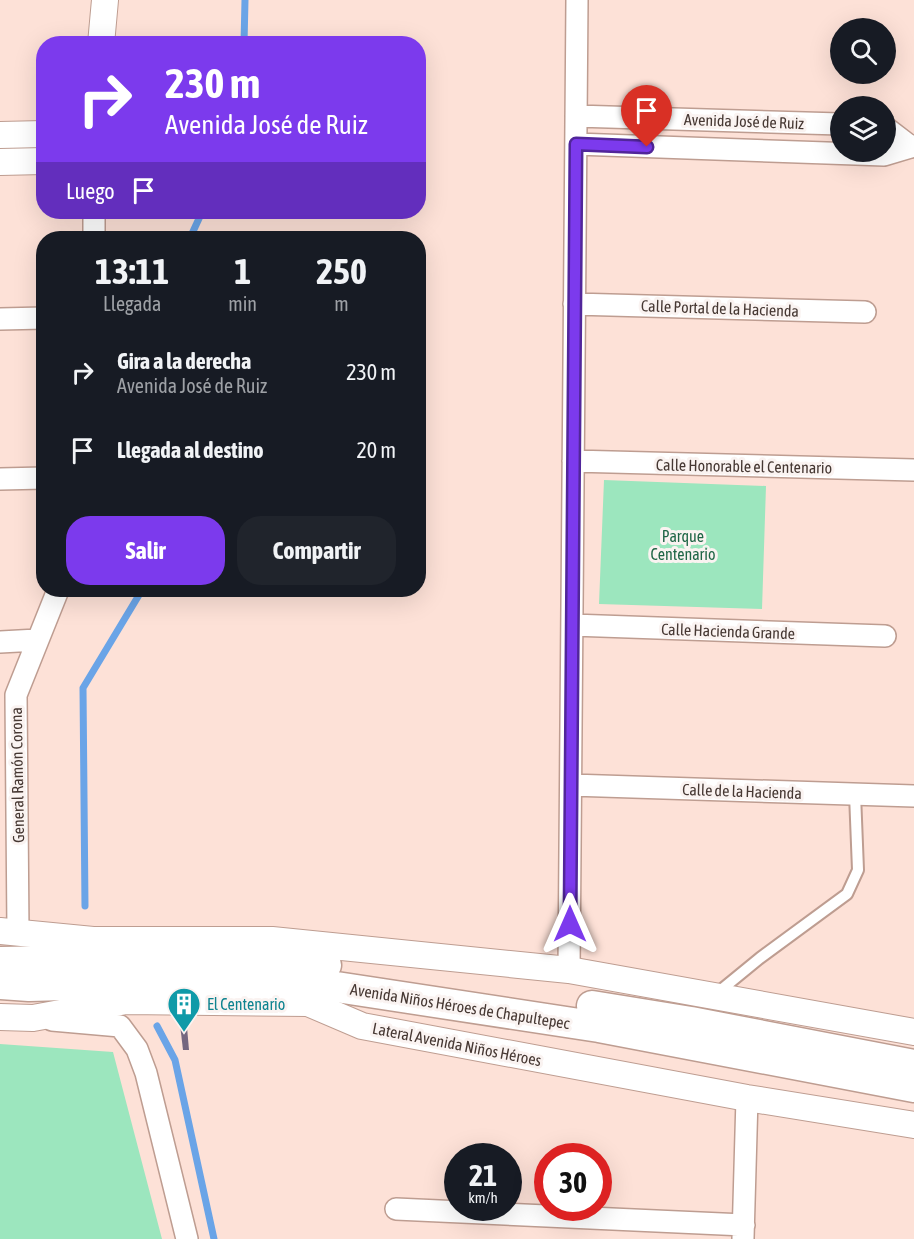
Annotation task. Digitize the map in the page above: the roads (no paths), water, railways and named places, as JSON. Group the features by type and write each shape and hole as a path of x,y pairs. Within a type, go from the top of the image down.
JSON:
{"main road":[{"name":"Avenida Niños Héroes de Chapultepec","path":"0,962 277,957 691,1022 914,1065"},
{"name":"Avenida Niños Héroes de Chapultepec","path":"0,984 29,986 284,979 599,1028 914,1087"}],"street":[{"path":"102,36 105,0"},
{"path":"569,970 577,0"},
{"name":"Avenida José de Ruiz","path":"576,116 830,124"},
{"path":"0,135 36,134"},
{"name":"Avenida José de Ruiz","path":"896,135 912,147"},
{"name":"Avenida José de Ruiz","path":"576,144 884,155 912,147"},
{"path":"0,162 36,161"},
{"name":"Calle Portal de la Hacienda","path":"574,304 865,312"},
{"path":"0,319 36,318"},
{"name":"Calle Honorable el Centenario","path":"573,462 914,470"},
{"path":"0,479 36,478"},
{"name":"General Ramón Corona","path":"9,932 16,695 55,597"},
{"name":"Calle Hacienda Grande","path":"572,625 885,636"},
{"path":"0,642 37,640"},
{"name":"Calle de la Hacienda","path":"571,785 914,796"},
{"path":"9,932 93,940 272,940 569,970 914,1032"},
{"name":"Lateral Avenida Niños Héroes","path":"0,1017 33,1018 126,1001 308,1003 362,1026 747,1098 914,1125"},
{"path":"33,1018 120,1026 137,1049 147,1072 187,1239"},
{"path":"396,1209 744,1232 747,1098"}],"lane":[{"path":"713,997 760,958 847,894 858,870 855,794"}],"waterway":[{"path":"244,36 245,0"},
{"path":"193,231 199,219"},
{"path":"85,906 83,688 138,597"},
{"path":"157,1026 175,1060 214,1239"}],"place":[{"name":"El Centenario","path":"184,1033"}],"park label":[{"name":"Parque Centenario","path":"683,545"}]}
